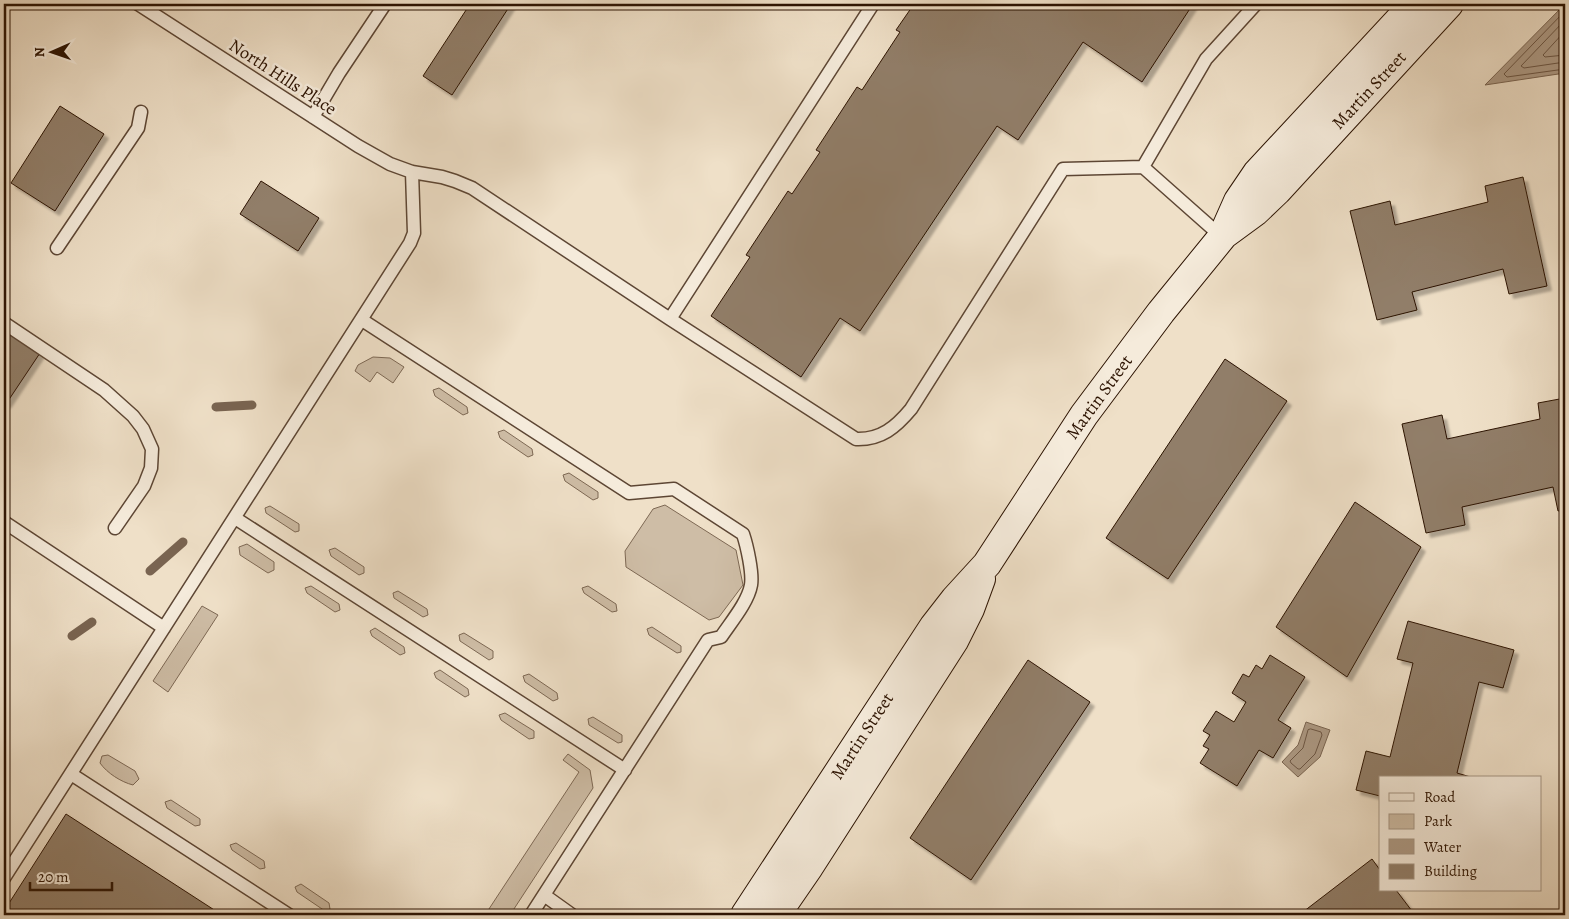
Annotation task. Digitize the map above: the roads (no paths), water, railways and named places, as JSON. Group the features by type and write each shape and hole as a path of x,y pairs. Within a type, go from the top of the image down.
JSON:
{"street":[{"name":"Martin Street","path":"1222,237 1238,200 1257,173 1414,4"},
{"name":"Martin Street","path":"745,915 934,626 955,599 987,564 1084,415 1161,312 1222,237 1255,212 1277,191 1449,4"},
{"name":"Martin Street","path":"776,915 809,867 954,641 970,609 987,564"}],"lane":[{"name":"North Hills Place","path":"138,4 358,146 390,164 412,172 442,177 472,188 856,439 868,439 893,429 911,409 1063,169 1143,166"},
{"path":"313,117 339,73 385,4"},
{"path":"670,319 873,4"},
{"path":"1222,237 1143,166 1206,59 1256,4"},
{"path":"57,248 138,128 141,112"},
{"path":"4,878 410,243 414,233 412,172"},
{"path":"362,320 630,493 674,489 743,534 747,547 751,583 748,595 721,637 708,640 532,915"},
{"path":"4,324 104,390 133,416 143,429 152,449 151,468 144,486 115,528"},
{"path":"235,518 625,770"},
{"path":"4,522 164,628"},
{"path":"71,774 289,915"},
{"path":"544,895 572,915"}],"water":[{"path":"1565,4 1565,73 1485,85"},
{"path":"1306,722 1330,730 1320,757 1298,777 1282,762 1298,745"}],"waterway":[{"path":"216,407 252,405"},
{"path":"150,571 183,542"},
{"path":"72,636 92,622"}]}
